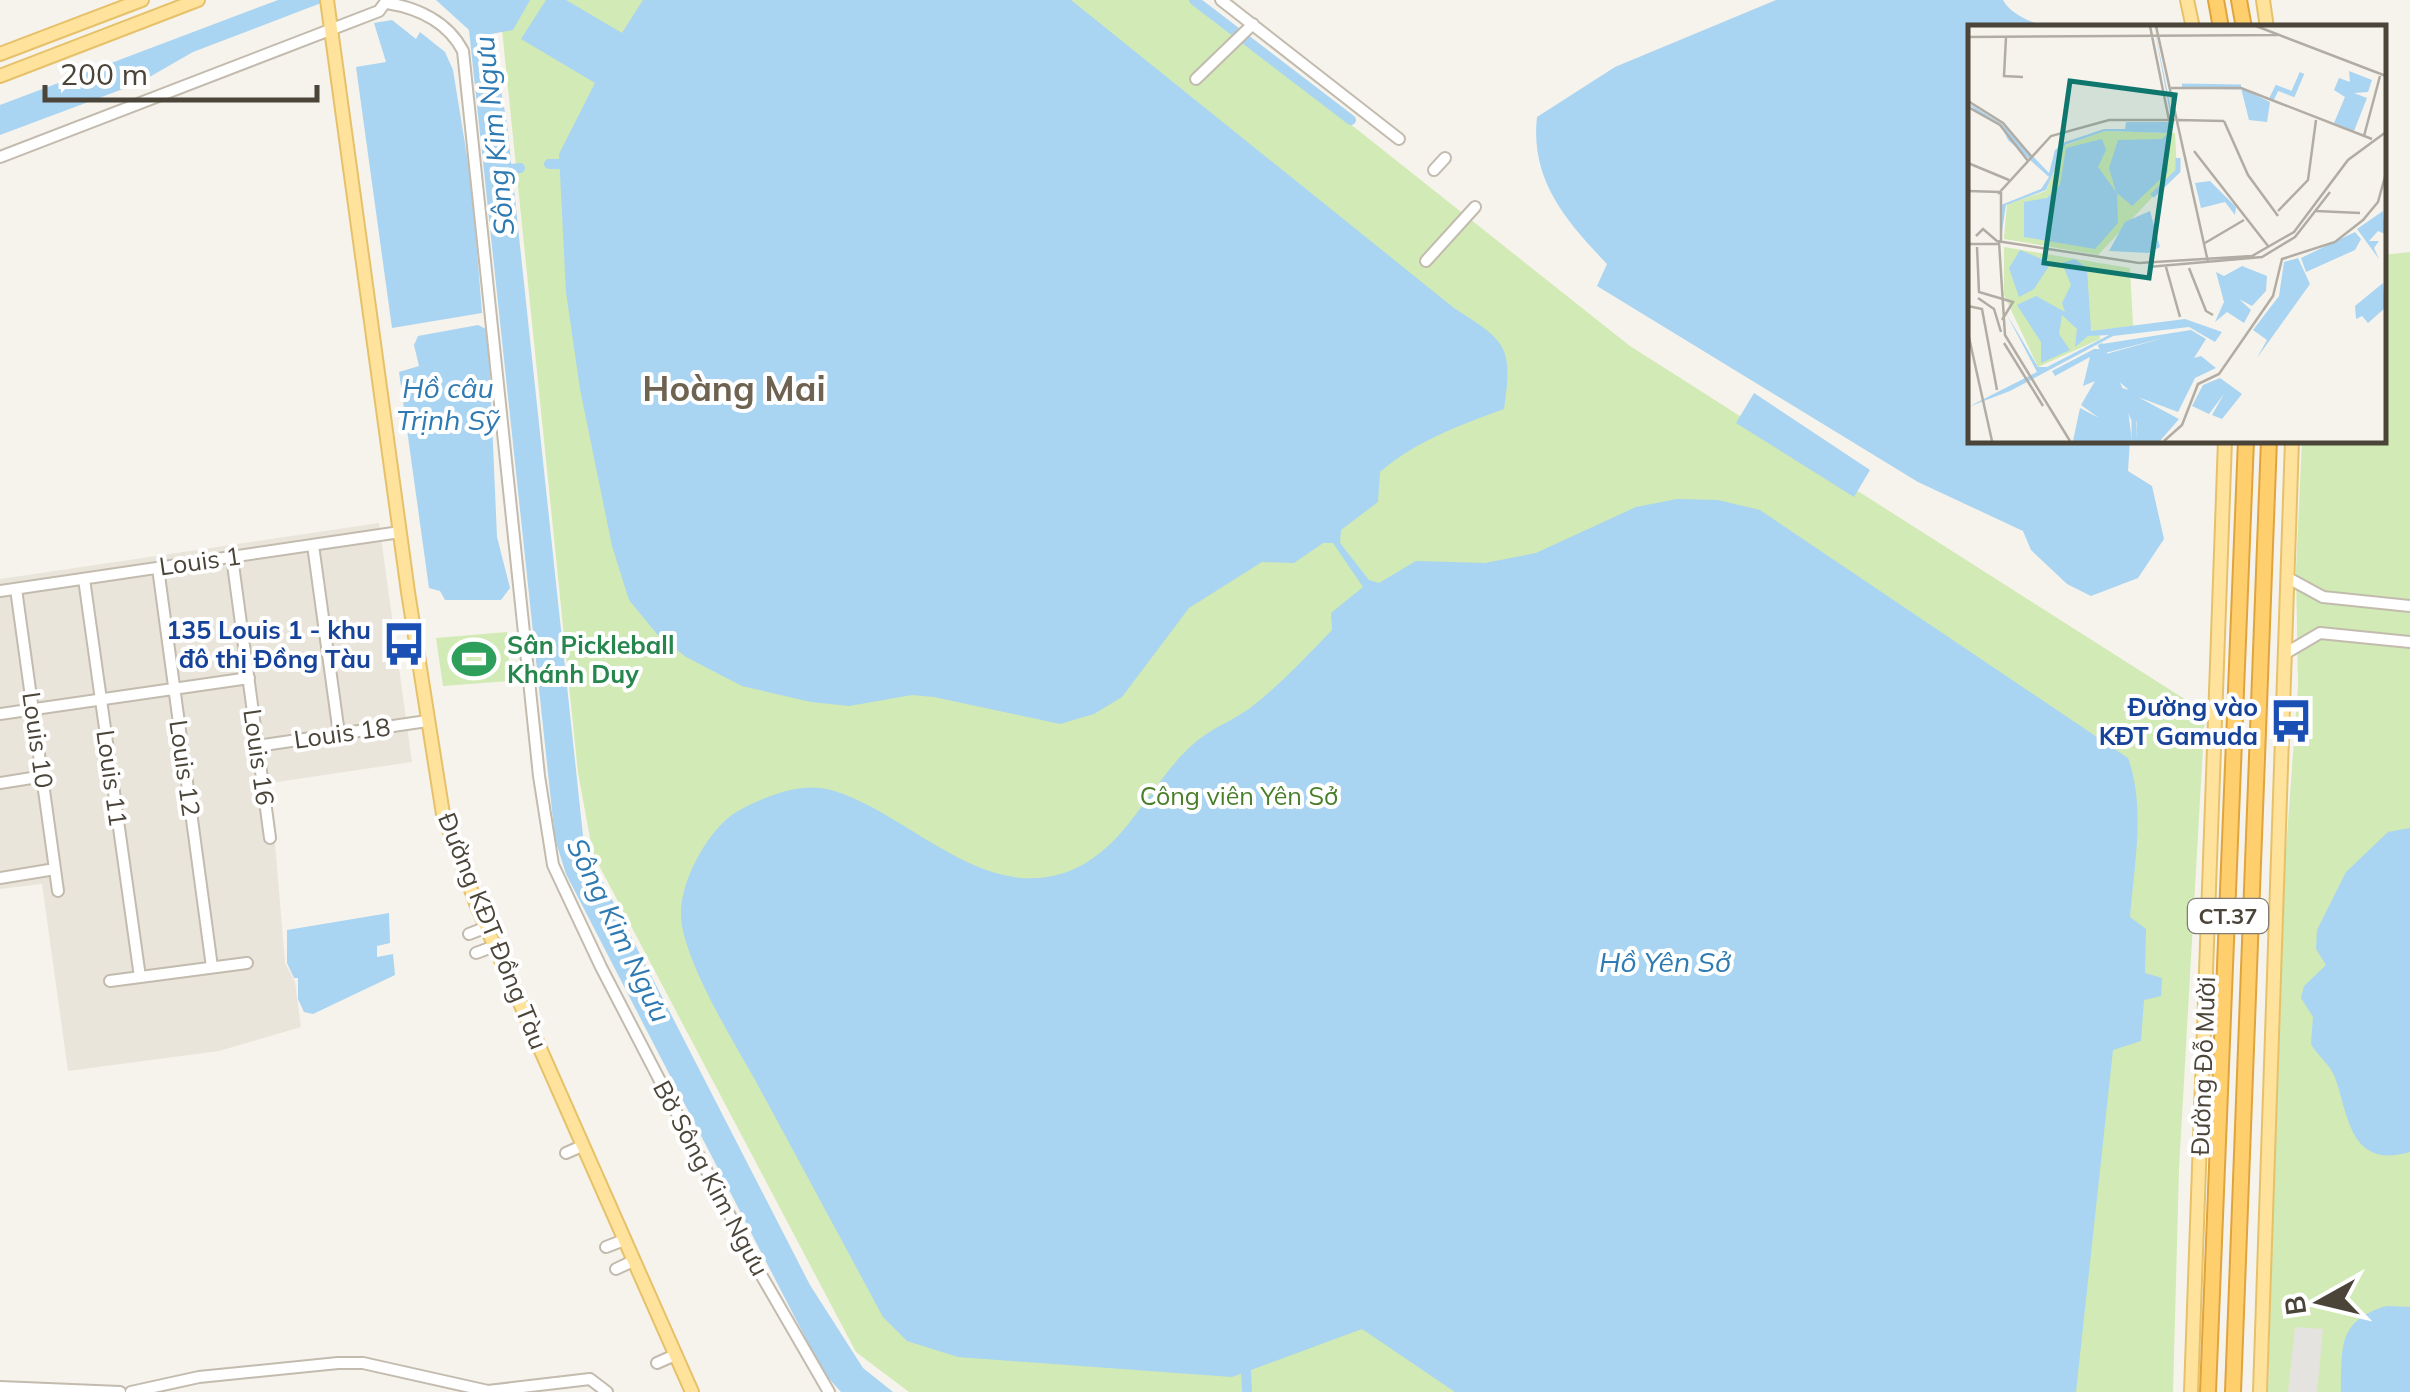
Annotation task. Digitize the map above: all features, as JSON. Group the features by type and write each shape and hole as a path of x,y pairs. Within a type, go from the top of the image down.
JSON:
{"highway":[{"path":"2216,0 2220,25"},
{"path":"2239,0 2243,25"},
{"name":"CT.37","path":"2208,1392 2246,442"},
{"name":"CT.37","path":"2233,1392 2269,442"}],"main road":[{"path":"0,54 142,0"},
{"path":"0,76 198,0"},
{"path":"2187,0 2193,25"},
{"path":"2263,0 2267,25"},
{"name":"Đường KĐT Đồng Tàu","path":"328,6 427,721 451,840 692,1392"},
{"name":"Đường Đỗ Mười","path":"2190,1392 2225,442"},
{"path":"2260,1392 2292,442"}],"street":[{"path":"1221,0 1249,27 1399,139"},
{"name":"Bờ Sông Kim Ngưu","path":"0,157 379,10 387,1 409,6 444,26 463,51 539,776 553,865 721,1200 829,1392"},
{"path":"1196,79 1249,27"},
{"path":"1434,170 1445,158"},
{"path":"1426,262 1476,207"},
{"name":"Louis 1","path":"0,591 400,532"},
{"path":"313,544 339,734"},
{"name":"Louis 16","path":"232,557 270,838"},
{"name":"Louis 12","path":"158,568 212,968"},
{"path":"2288,578 2324,596 2410,606"},
{"name":"Louis 11","path":"84,579 140,977"},
{"name":"Louis 10","path":"16,589 58,891"},
{"path":"2286,653 2320,633 2410,642"},
{"path":"0,714 248,678"},
{"name":"Louis 18","path":"258,746 427,721"},
{"path":"0,783 44,776"},
{"path":"0,878 55,869"},
{"path":"468,934 487,927"},
{"path":"476,953 495,946"},
{"path":"110,981 248,963"},
{"path":"566,1153 582,1146"},
{"path":"606,1247 624,1240"},
{"path":"616,1269 633,1262"},
{"path":"657,1363 675,1355"},
{"path":"131,1392 214,1375 363,1362 488,1391 590,1379 607,1392"},
{"path":"0,1387 120,1392"}],"shaded area":[{"path":"379,523 412,762 270,783 285,963 295,982 301,1027 219,1051 68,1071 42,884 0,889 0,579"},
{"path":"2295,1327 2323,1329 2317,1392 2288,1392"}],"green space":[{"name":"Hồ Yên Sở","path":"499,0 1194,0 1630,346 2205,712 2179,1169 2173,1392 909,1392 856,1352 593,854 578,773"},
{"path":"2410,252 2410,1392 2268,1392 2280,932 2298,685 2296,570 2302,442 2385,442 2385,255"},
{"name":"Sân Pickleball Khánh Duy","path":"507,632 510,681 443,686 436,638"}],"water":[{"path":"278,0 329,0 193,52 139,83 0,135 0,105"},
{"name":"Sông Kim Ngưu","path":"436,0 530,0 513,30 491,34 507,124 584,845 810,1285 863,1368 893,1392 841,1392 823,1372 566,874 555,839 469,30"},
{"name":"Hồ Yên Sở","path":"546,0 566,0 622,33 643,0 1071,0 1485,329 1502,348 1507,371 1504,409 1439,435 1394,461 1380,472 1378,502 1341,530 1340,543 1369,580 1379,583 1416,561 1485,563 1536,553 1636,507 1677,499 1718,500 1760,510 2128,758 2138,817 2130,917 2146,929 2145,973 2162,978 2161,996 2144,1000 2141,1041 2113,1050 2076,1392 1455,1392 1362,1329 1232,1377 958,1357 907,1341 883,1317 721,1020 689,951 683,930 682,900 691,870 707,842 738,811 783,792 819,788 860,801 975,865 1005,875 1035,878 1067,872 1107,847 1198,740 1250,708 1292,671 1332,630 1331,613 1363,587 1333,543 1323,543 1294,563 1262,562 1189,608 1122,697 1094,714 1060,724 912,695 849,706 811,702 742,686 686,657 657,634 629,600 612,546 580,389 566,292 559,154 595,83 521,39"},
{"path":"1776,0 2003,0 2024,18 2043,25 1968,25 1968,442 2130,442 2128,471 2152,486 2164,539 2138,578 2091,596 2067,584 2031,550 2023,531 1918,482 1597,286 1607,264 1565,215 1545,180 1536,140 1537,117 1615,67"},
{"path":"392,20 416,39 420,32 445,52 453,70 472,187 482,313 392,328 356,67 386,62 374,23"},
{"name":"Hồ câu Trịnh Sỹ","path":"478,325 488,330 497,537 510,588 501,600 445,600 440,591 429,588 399,372 419,366 414,345 418,336"},
{"path":"1754,393 1870,470 1854,497 1736,423"},
{"path":"2410,828 2410,1152 2390,1155 2374,1153 2354,1134 2334,1075 2311,1044 2313,1017 2301,998 2304,986 2326,965 2316,949 2317,930 2346,872 2388,832"},
{"path":"389,913 390,943 377,946 377,957 393,954 395,975 313,1014 304,1012 298,999 298,978 294,978 287,963 287,930"},
{"path":"2387,1306 2410,1307 2410,1392 2341,1392 2343,1349 2351,1328 2359,1319"}],"waterway":[{"path":"1194,0 1351,120"},
{"path":"549,164 560,164"},
{"name":"Sông Kim Ngưu","path":"501,170 520,168"},
{"path":"1246,1371 1247,1390"}],"place":[{"name":"135 Louis 1 - khu đô thị Đồng Tàu","path":"404,644"},
{"name":"Sân Pickleball Khánh Duy","path":"474,659"},
{"name":"Đường vào KĐT Gamuda","path":"2291,721"}],"district":[{"name":"Hoàng Mai","path":"734,389"}],"park label":[{"name":"Công viên Yên Sở","path":"1239,796"}]}
